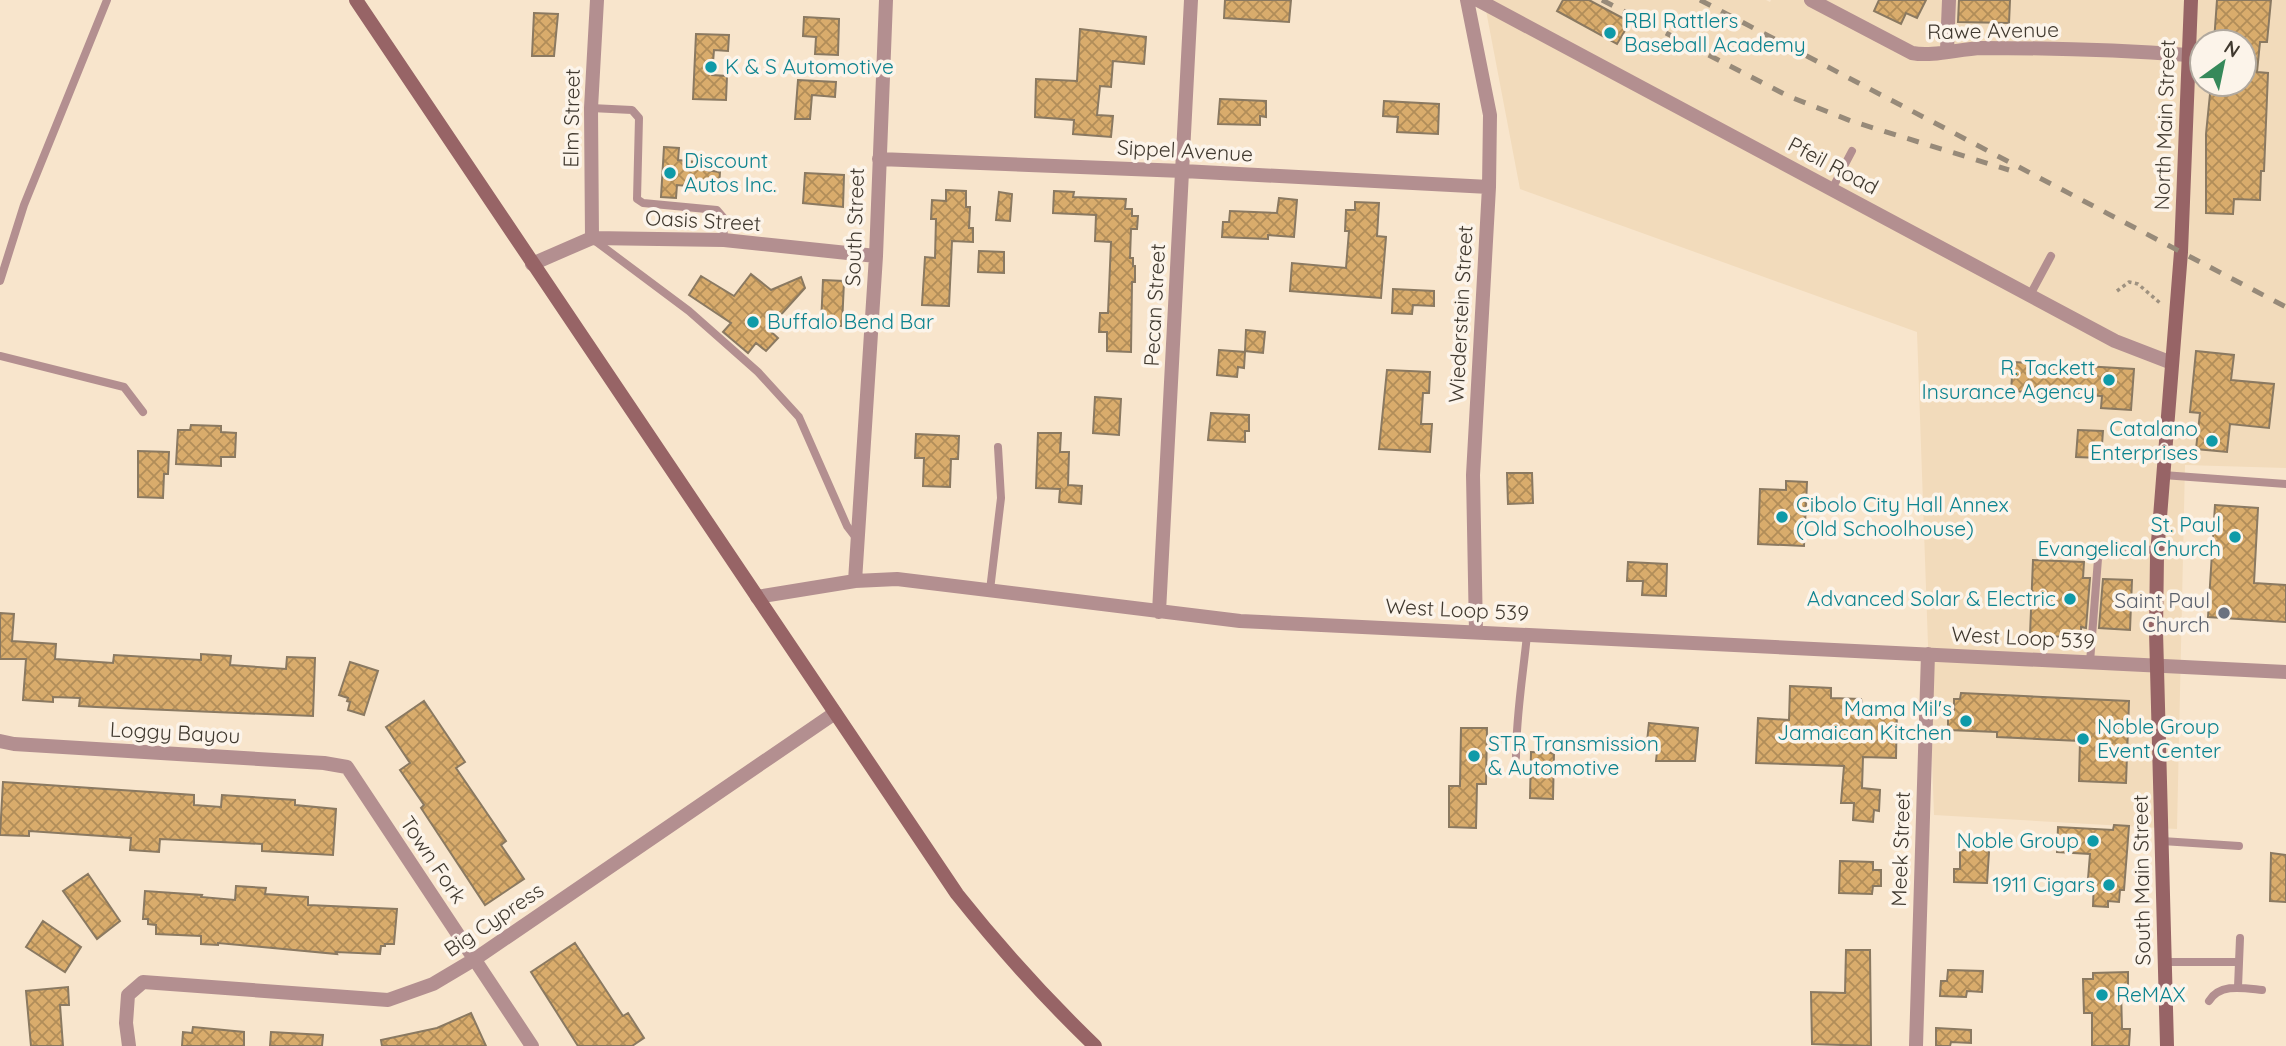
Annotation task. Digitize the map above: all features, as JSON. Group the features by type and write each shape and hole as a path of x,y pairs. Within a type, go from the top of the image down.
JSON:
{"main road":[{"path":"356,0 957,894 995,943 1046,999 1095,1046"},
{"name":"North Main Street","path":"2189,28 2191,0"},
{"name":"North Main Street","path":"2181,252 2188,55"},
{"name":"South Main Street","path":"2167,1046 2156,631 2158,550 2181,252"}],"street":[{"name":"Elm Street","path":"592,238 591,108 597,0"},
{"name":"South Street","path":"855,581 876,256 886,0"},
{"name":"Pecan Street","path":"1159,612 1191,0"},
{"name":"Wiederstein Street","path":"1467,0 1490,115 1489,187 1473,475 1476,632"},
{"name":"Pfeil Road","path":"1478,0 2115,341 2172,363"},
{"name":"Rawe Avenue","path":"1811,0 1912,53 1926,56 1947,50 2009,49 2188,55"},
{"path":"1947,50 1949,0"},
{"name":"Sippel Avenue","path":"879,159 1489,187"},
{"name":"Oasis Street","path":"532,264 592,238 724,240 876,256"},
{"name":"West Loop 539","path":"757,597 855,581 897,579 1240,621 2286,673"},
{"name":"Meek Street","path":"1916,1046 1928,654"},
{"name":"Big Cypress","path":"129,1046 126,1023 128,995 143,982 388,1000 433,984 475,959 835,713"},
{"name":"Loggy Bayou","path":"0,741 53,747 324,762 347,767"},
{"name":"Town Fork","path":"347,767 531,1046"}],"lane":[{"path":"0,281 24,205 107,0"},
{"path":"591,108 632,110 639,118 637,199 643,203 717,210 723,217 724,240"},
{"path":"1832,189 1852,151"},
{"path":"592,238 689,311 758,372 799,417 847,526 858,542"},
{"path":"2030,295 2051,256"},
{"path":"0,356 124,387 143,412"},
{"path":"990,590 1001,498 998,447"},
{"path":"2163,475 2286,484"},
{"path":"2090,662 2098,559 2104,548 2158,550"},
{"path":"1516,757 1516,723 1521,703 1527,635"},
{"path":"2162,841 2239,846"},
{"path":"2238,988 2241,938"},
{"path":"2165,962 2238,962"},
{"path":"2209,1001 2213,994 2220,990 2262,990"}],"path":[{"path":"2117,291 2129,282 2138,284 2160,303"}],"shaded area":[{"path":"1484,0 2286,0 2286,468 2185,465 2177,829 1934,815 1917,332 1520,189"}],"building":[{"path":"1225,0 1291,0 1289,22 1224,18"},
{"name":"RBI Rattlers Baseball Academy","path":"1563,0 1589,0 1630,22 1617,44 1557,11"},
{"path":"1879,0 1926,0 1917,18 1906,13 1901,24 1874,11"},
{"path":"1959,0 2010,0 2009,23 1958,22"},
{"path":"2217,0 2271,0 2267,42 2260,42 2258,62 2258,28 2215,28"},
{"path":"534,13 558,14 554,56 532,56"},
{"path":"804,17 839,19 838,55 815,54 816,37 803,36"},
{"path":"1080,29 1146,37 1144,64 1113,61 1111,87 1100,86 1097,115 1113,116 1111,137 1073,134 1074,120 1035,117 1036,79 1077,81"},
{"name":"K & S Automotive","path":"696,34 729,35 728,51 714,50 712,75 727,76 726,100 693,99"},
{"path":"2258,72 2268,73 2264,171 2261,171 2260,200 2234,199 2233,214 2206,213 2206,134 2210,98 2258,98"},
{"path":"798,80 836,82 835,97 812,95 810,119 795,119"},
{"path":"1220,99 1266,101 1266,117 1260,116 1260,125 1218,124"},
{"path":"1384,101 1439,104 1438,134 1397,132 1398,117 1383,116"},
{"path":"664,147 679,148 678,160 705,163 704,170 720,172 719,189 677,185 676,198 661,197"},
{"path":"805,173 844,175 843,207 803,203"},
{"path":"946,190 966,191 966,207 970,207 969,228 973,228 973,242 952,241 949,306 922,305 925,257 935,258 936,219 931,219 932,200 946,201"},
{"path":"1054,191 1074,192 1073,197 1126,199 1125,209 1132,209 1132,216 1138,216 1137,229 1131,229 1130,258 1133,258 1135,266 1135,282 1132,282 1131,352 1107,351 1107,332 1099,332 1100,313 1108,313 1111,242 1095,241 1096,215 1053,213"},
{"path":"999,192 1012,194 1010,221 996,220"},
{"path":"1279,198 1297,200 1294,237 1222,237 1223,222 1229,222 1230,211 1277,213"},
{"path":"1355,202 1379,203 1377,236 1386,237 1381,298 1290,291 1292,263 1346,268 1349,231 1345,231 1346,210 1355,210"},
{"path":"979,251 1004,252 1004,273 978,272"},
{"path":"751,274 771,290 801,277 805,288 768,329 778,338 766,351 756,343 748,353 723,332 731,323 689,295 701,276 734,296"},
{"path":"823,280 844,281 842,326 821,325"},
{"path":"1393,289 1434,291 1434,306 1413,305 1412,314 1392,313"},
{"path":"1246,330 1265,332 1263,353 1245,351"},
{"path":"1219,350 1245,352 1244,368 1238,367 1237,377 1217,375"},
{"path":"2196,351 2234,355 2231,380 2274,384 2269,428 2230,424 2227,452 2196,449 2200,413 2190,412"},
{"path":"2013,362 2134,369 2131,410 2101,408 2102,396 2011,391"},
{"path":"1387,370 1430,372 1429,393 1423,393 1421,424 1432,424 1430,452 1379,449"},
{"path":"1095,397 1121,399 1119,435 1093,433"},
{"path":"1211,413 1249,415 1249,431 1245,431 1245,442 1208,440"},
{"path":"191,425 221,426 221,432 236,433 235,457 221,457 221,466 176,464 178,430 190,430"},
{"path":"2078,430 2103,431 2101,458 2076,457"},
{"path":"1038,433 1061,433 1060,452 1069,452 1068,485 1082,486 1081,504 1059,502 1060,489 1036,488"},
{"path":"916,434 959,436 958,459 951,459 950,487 923,486 924,458 915,458"},
{"path":"138,451 169,452 168,474 164,474 163,498 138,497"},
{"path":"1507,473 1532,473 1533,503 1508,504"},
{"name":"Cibolo City Hall Annex (Old Schoolhouse)","path":"1786,481 1807,482 1804,546 1758,544 1760,489 1786,490"},
{"name":"St. Paul Evangelical Church","path":"2215,505 2258,508 2254,583 2286,585 2286,622 2208,617"},
{"path":"2033,560 2084,562 2083,578 2090,578 2086,628 2081,627 2081,638 2030,635"},
{"path":"1628,562 1667,564 1666,596 1642,595 1643,581 1627,581"},
{"path":"2103,579 2132,580 2130,630 2099,628"},
{"path":"0,613 14,614 12,641 56,644 55,659 113,663 114,655 201,660 201,654 231,656 230,665 286,669 287,657 315,658 313,716 79,706 80,698 53,697 53,702 23,700 26,659 0,659"},
{"path":"350,662 378,671 364,715 348,710 348,698 339,695"},
{"path":"1790,686 1831,688 1831,698 1861,699 1864,708 1897,709 1896,758 1863,757 1862,788 1880,790 1879,811 1874,810 1873,822 1853,820 1854,803 1841,803 1844,766 1756,763 1758,718 1789,720"},
{"name":"Noble Group Event Center","path":"1961,693 2129,701 2126,783 2079,781 2080,741 1997,737 1997,732 1948,730 1948,710 1954,710 1954,699 1960,699"},
{"path":"424,701 465,762 456,768 506,841 501,845 524,879 485,905 421,808 424,805 400,770 410,763 386,727"},
{"path":"1649,723 1698,728 1695,761 1656,761 1657,752 1646,751"},
{"name":"STR Transmission & Automotive","path":"1461,728 1487,728 1486,784 1477,784 1476,828 1449,827 1449,786 1460,786"},
{"path":"1531,752 1554,753 1553,799 1530,798"},
{"path":"3,782 194,795 194,805 221,807 222,795 295,800 295,805 336,809 333,855 262,851 262,844 160,839 159,852 130,850 131,838 29,831 29,836 0,835"},
{"path":"2114,825 2129,826 2124,890 2120,890 2119,902 2108,901 2108,907 2093,906 2094,880 2088,879 2090,854 2057,852 2058,827 2113,830"},
{"path":"1972,847 1985,847 1989,852 1987,883 1954,882 1954,869 1960,869 1960,850 1971,850"},
{"path":"2271,853 2286,855 2286,902 2270,901"},
{"path":"1840,861 1873,862 1873,870 1881,870 1881,886 1873,886 1872,894 1839,893"},
{"path":"88,874 120,921 97,939 63,891"},
{"path":"236,886 266,888 265,894 308,897 308,905 397,909 394,944 381,946 380,954 336,952 337,954 218,943 201,944 201,936 156,934 156,925 148,924 148,919 143,919 145,891 235,900"},
{"path":"43,921 81,947 65,972 26,947"},
{"path":"575,943 623,1016 628,1013 644,1038 632,1046 578,1046 531,972"},
{"path":"1846,950 1870,950 1871,1046 1812,1044 1811,992 1845,993"},
{"path":"1948,970 1983,971 1982,992 1967,991 1966,997 1940,996 1941,981 1947,981"},
{"path":"2128,972 2128,990 2121,990 2122,1029 2130,1029 2129,1046 2092,1046 2092,1013 2084,1013 2083,979 2093,979 2093,973"},
{"path":"68,987 69,1005 60,1005 63,1046 31,1046 26,991"},
{"path":"471,1013 486,1046 382,1046 381,1040 437,1028"},
{"path":"193,1027 244,1032 244,1046 182,1046 183,1032 192,1033"},
{"path":"1936,1028 1971,1030 1971,1043 1951,1042 1950,1046 1936,1046"},
{"path":"271,1032 323,1035 322,1046 270,1046"}],"railway":[{"path":"1602,0 1788,96 1851,121 2009,170"},
{"path":"1700,0 2286,307"}],"place":[{"name":"RBI Rattlers Baseball Academy","path":"1610,33"},
{"name":"K & S Automotive","path":"711,67"},
{"name":"Discount Autos Inc.","path":"670,173"},
{"name":"Buffalo Bend Bar","path":"753,322"},
{"name":"R. Tackett Insurance Agency","path":"2109,380"},
{"name":"Catalano Enterprises","path":"2212,441"},
{"name":"Cibolo City Hall Annex (Old Schoolhouse)","path":"1782,517"},
{"name":"St. Paul Evangelical Church","path":"2235,537"},
{"name":"Advanced Solar & Electric","path":"2070,599"},
{"name":"Saint Paul Church","path":"2224,613"},
{"name":"Mama Mil's Jamaican Kitchen","path":"1966,721"},
{"name":"Noble Group Event Center","path":"2083,739"},
{"name":"STR Transmission & Automotive","path":"1474,756"},
{"name":"Noble Group","path":"2093,841"},
{"name":"1911 Cigars","path":"2109,885"},
{"name":"ReMAX","path":"2102,995"}]}
